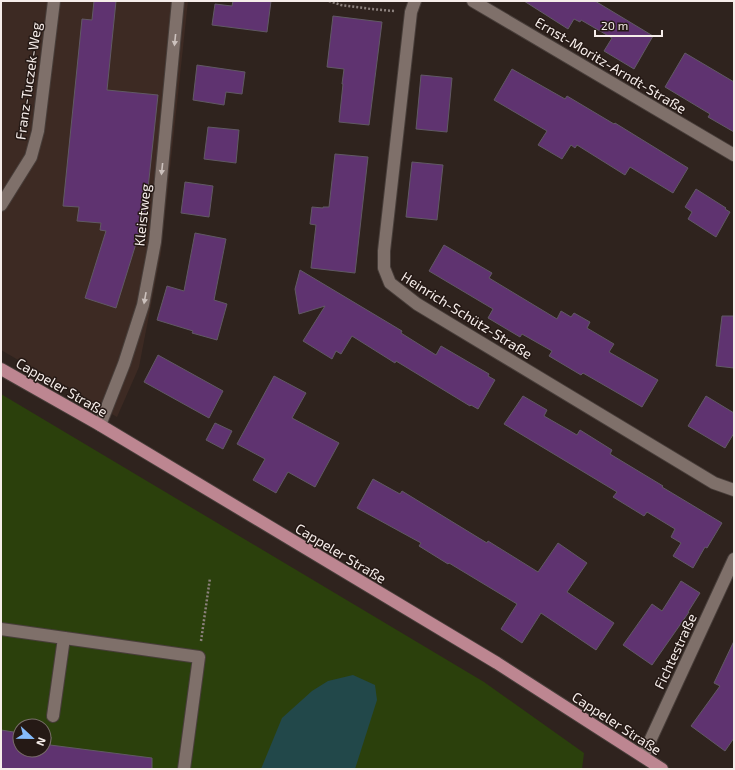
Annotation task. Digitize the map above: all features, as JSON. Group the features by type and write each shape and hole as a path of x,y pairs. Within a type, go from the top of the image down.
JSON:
{"main road":[{"name":"Cappeler Straße","path":"1,369 100,425 497,663 662,769"}],"street":[{"name":"Franz-Tuczek-Weg","path":"1,205 31,157 38,131 54,1"},
{"name":"Kleistweg","path":"100,425 124,364 143,305 155,242 178,1"},
{"name":"Ernst-Moritz-Arndt-Straße","path":"472,1 734,155"},
{"name":"Heinrich-Schütz-Straße","path":"413,6 384,251 384,268 390,283 417,304 714,483 734,490"},
{"name":"Fichtestraße","path":"643,756 734,559"},
{"path":"1,629 199,657 184,769"},
{"path":"53,716 64,638"}],"path":[{"path":"329,1 342,5 371,9 413,6"},
{"path":"199,657 210,578"}],"shaded area":[{"path":"1,1 188,1 161,253 139,367 117,417 1,350"}],"green space":[{"path":"1,394 484,682 584,753 582,769 1,769"}],"water":[{"path":"353,675 375,685 377,700 355,769 261,769 282,718 312,691 328,681"}],"building":[{"path":"94,1 116,1 107,90 158,95 143,235 139,234 116,308 85,298 106,231 100,230 101,223 77,221 79,207 63,206 82,19 92,20"},
{"path":"233,1 271,1 267,32 212,25 215,4 232,6"},
{"path":"524,1 595,1 653,36 634,69 604,51 612,38 581,20 580,22 574,19 568,29"},
{"path":"333,16 382,22 369,125 339,122 344,69 327,67"},
{"path":"685,53 734,82 734,132 708,117 710,114 665,87"},
{"path":"197,65 245,72 242,94 226,92 224,105 193,100"},
{"path":"512,69 565,99 567,96 614,124 615,123 688,168 673,193 630,167 625,175 577,145 575,148 571,145 562,159 538,145 547,131 494,100"},
{"path":"421,75 452,78 447,132 416,129"},
{"path":"208,127 239,130 236,163 204,159"},
{"path":"335,154 368,157 355,273 311,268 316,225 310,224 312,207 329,207"},
{"path":"412,162 443,165 437,220 406,217"},
{"path":"185,182 213,186 209,217 181,213"},
{"path":"696,189 730,212 716,237 688,219 692,212 685,207"},
{"path":"195,233 226,239 214,300 227,304 217,340 192,333 193,331 157,320 167,286 184,291"},
{"path":"444,245 492,273 489,278 557,319 561,311 571,317 574,313 590,322 587,328 614,344 609,352 658,380 642,407 583,373 581,375 549,356 552,351 522,334 520,337 488,318 493,309 429,271"},
{"path":"300,270 402,331 401,333 436,355 441,346 489,374 488,376 495,380 478,409 471,405 470,406 396,361 395,363 352,336 341,354 336,351 332,359 303,341 325,306 299,314 295,289"},
{"path":"722,316 734,316 734,368 716,366"},
{"path":"158,355 223,391 209,418 144,382"},
{"path":"274,376 306,393 292,418 339,443 315,487 288,472 276,493 253,480 265,459 237,444"},
{"path":"523,396 547,410 544,416 577,435 580,430 612,450 610,454 722,523 707,548 705,547 693,568 673,556 681,543 671,537 675,529 647,512 644,516 613,497 617,492 504,424"},
{"path":"706,396 734,413 734,433 725,448 688,426"},
{"path":"215,423 232,431 223,449 206,440"},
{"path":"373,479 400,494 402,491 538,572 558,543 587,563 567,592 614,623 596,650 541,613 522,643 501,629 517,604 419,546 421,543 357,508"},
{"path":"681,581 700,593 689,612 652,665 623,645 652,604 662,611"},
{"path":"734,641 734,738 725,751 691,726 720,686 714,683"},
{"path":"1,730 12,732 12,758 52,758 52,745 152,758 152,769 1,769"}]}
